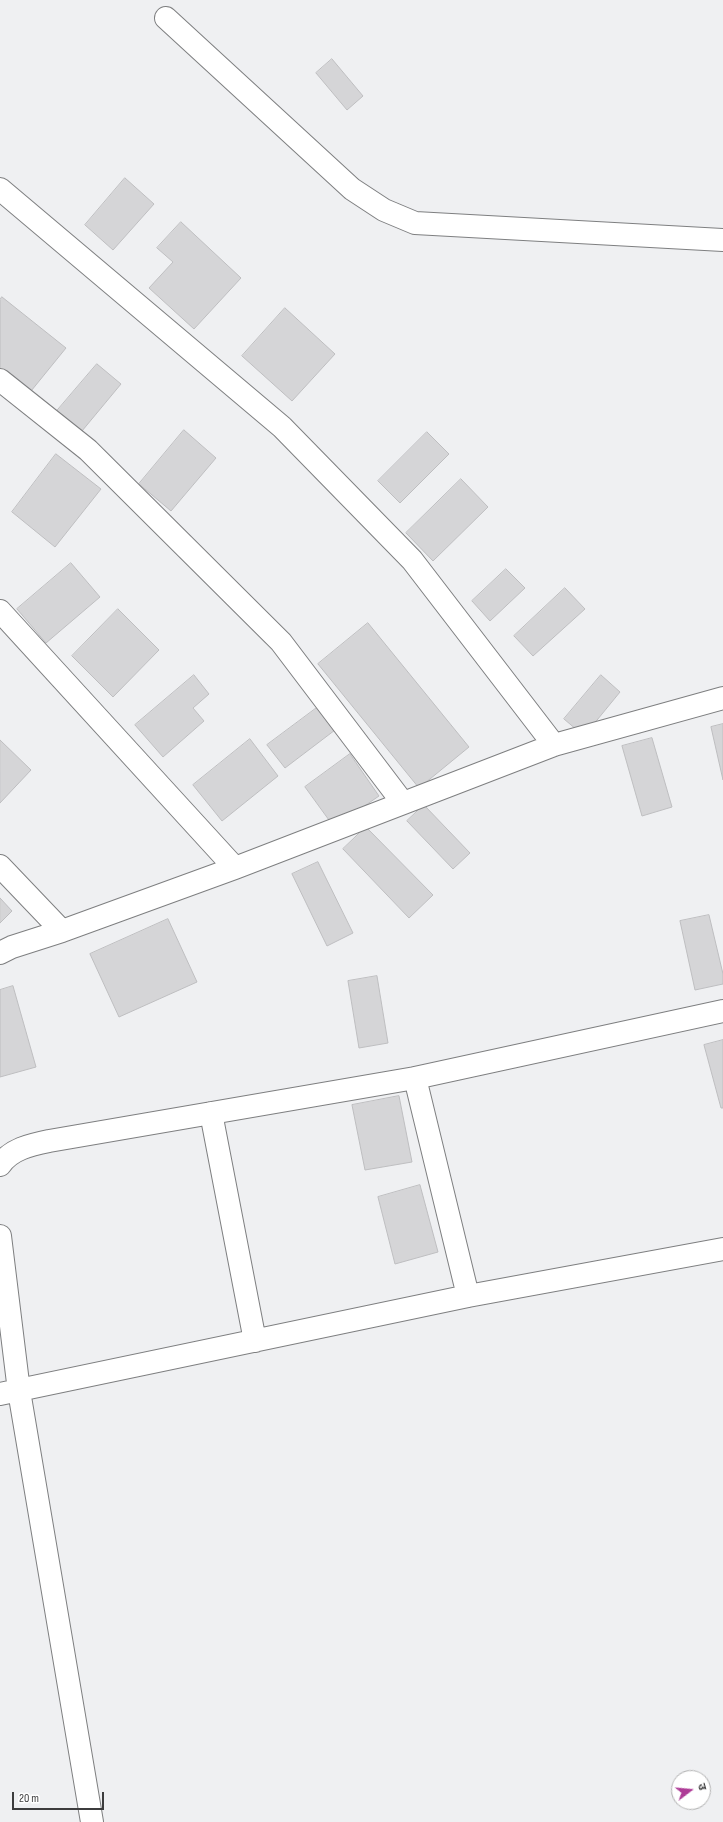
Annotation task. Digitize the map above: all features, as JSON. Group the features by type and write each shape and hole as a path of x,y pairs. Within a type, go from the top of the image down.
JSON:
{"street":[{"path":"166,18 352,189 384,210 415,223 723,240"},
{"path":"0,189 282,427 412,560 554,745"},
{"path":"0,380 88,450 281,642 403,803"},
{"path":"0,611 235,868"},
{"path":"0,953 12,947 62,931 235,868 554,745 723,698"},
{"path":"0,866 62,931"},
{"path":"0,1165 6,1156 27,1146 48,1140 415,1078 723,1011"},
{"path":"415,1078 468,1296"},
{"path":"211,1113 255,1341"},
{"path":"0,1236 9,1392 92,1822"},
{"path":"9,1392 468,1296 723,1249"}],"building":[{"path":"332,59 363,96 347,110 316,73"},
{"path":"125,178 154,204 113,250 85,225"},
{"path":"181,222 241,278 194,329 149,288 173,262 157,248"},
{"path":"2,297 66,348 27,396 0,374 0,300"},
{"path":"285,308 335,354 292,401 242,356"},
{"path":"97,364 121,384 77,437 50,419"},
{"path":"184,430 216,458 171,511 139,484"},
{"path":"427,432 449,454 400,503 378,481"},
{"path":"56,454 101,489 55,547 12,512"},
{"path":"461,479 488,507 433,561 406,533"},
{"path":"71,563 100,597 46,643 17,609"},
{"path":"506,569 525,588 490,621 472,601"},
{"path":"565,588 585,609 533,656 514,636"},
{"path":"118,609 159,650 113,697 72,656"},
{"path":"368,623 469,747 419,788 318,664"},
{"path":"194,675 209,694 193,708 204,721 163,757 135,725"},
{"path":"601,675 620,692 584,736 564,719"},
{"path":"322,704 339,727 285,768 267,745"},
{"path":"723,724 723,780 711,727"},
{"path":"652,738 672,807 642,816 622,746"},
{"path":"250,739 278,776 222,821 193,785"},
{"path":"0,740 31,770 0,803"},
{"path":"350,754 379,796 334,827 305,787"},
{"path":"424,805 470,853 453,869 407,821"},
{"path":"366,827 433,895 409,918 343,849"},
{"path":"318,862 353,933 327,946 292,874"},
{"path":"0,898 12,911 0,923"},
{"path":"709,915 723,974 723,984 695,990 680,921"},
{"path":"168,919 197,982 119,1017 90,954"},
{"path":"377,976 388,1043 359,1048 348,981"},
{"path":"13,986 36,1067 0,1077 0,990"},
{"path":"723,1040 723,1108 721,1108 704,1045"},
{"path":"399,1096 412,1162 365,1170 352,1105"},
{"path":"420,1185 438,1252 395,1264 378,1197"}]}
